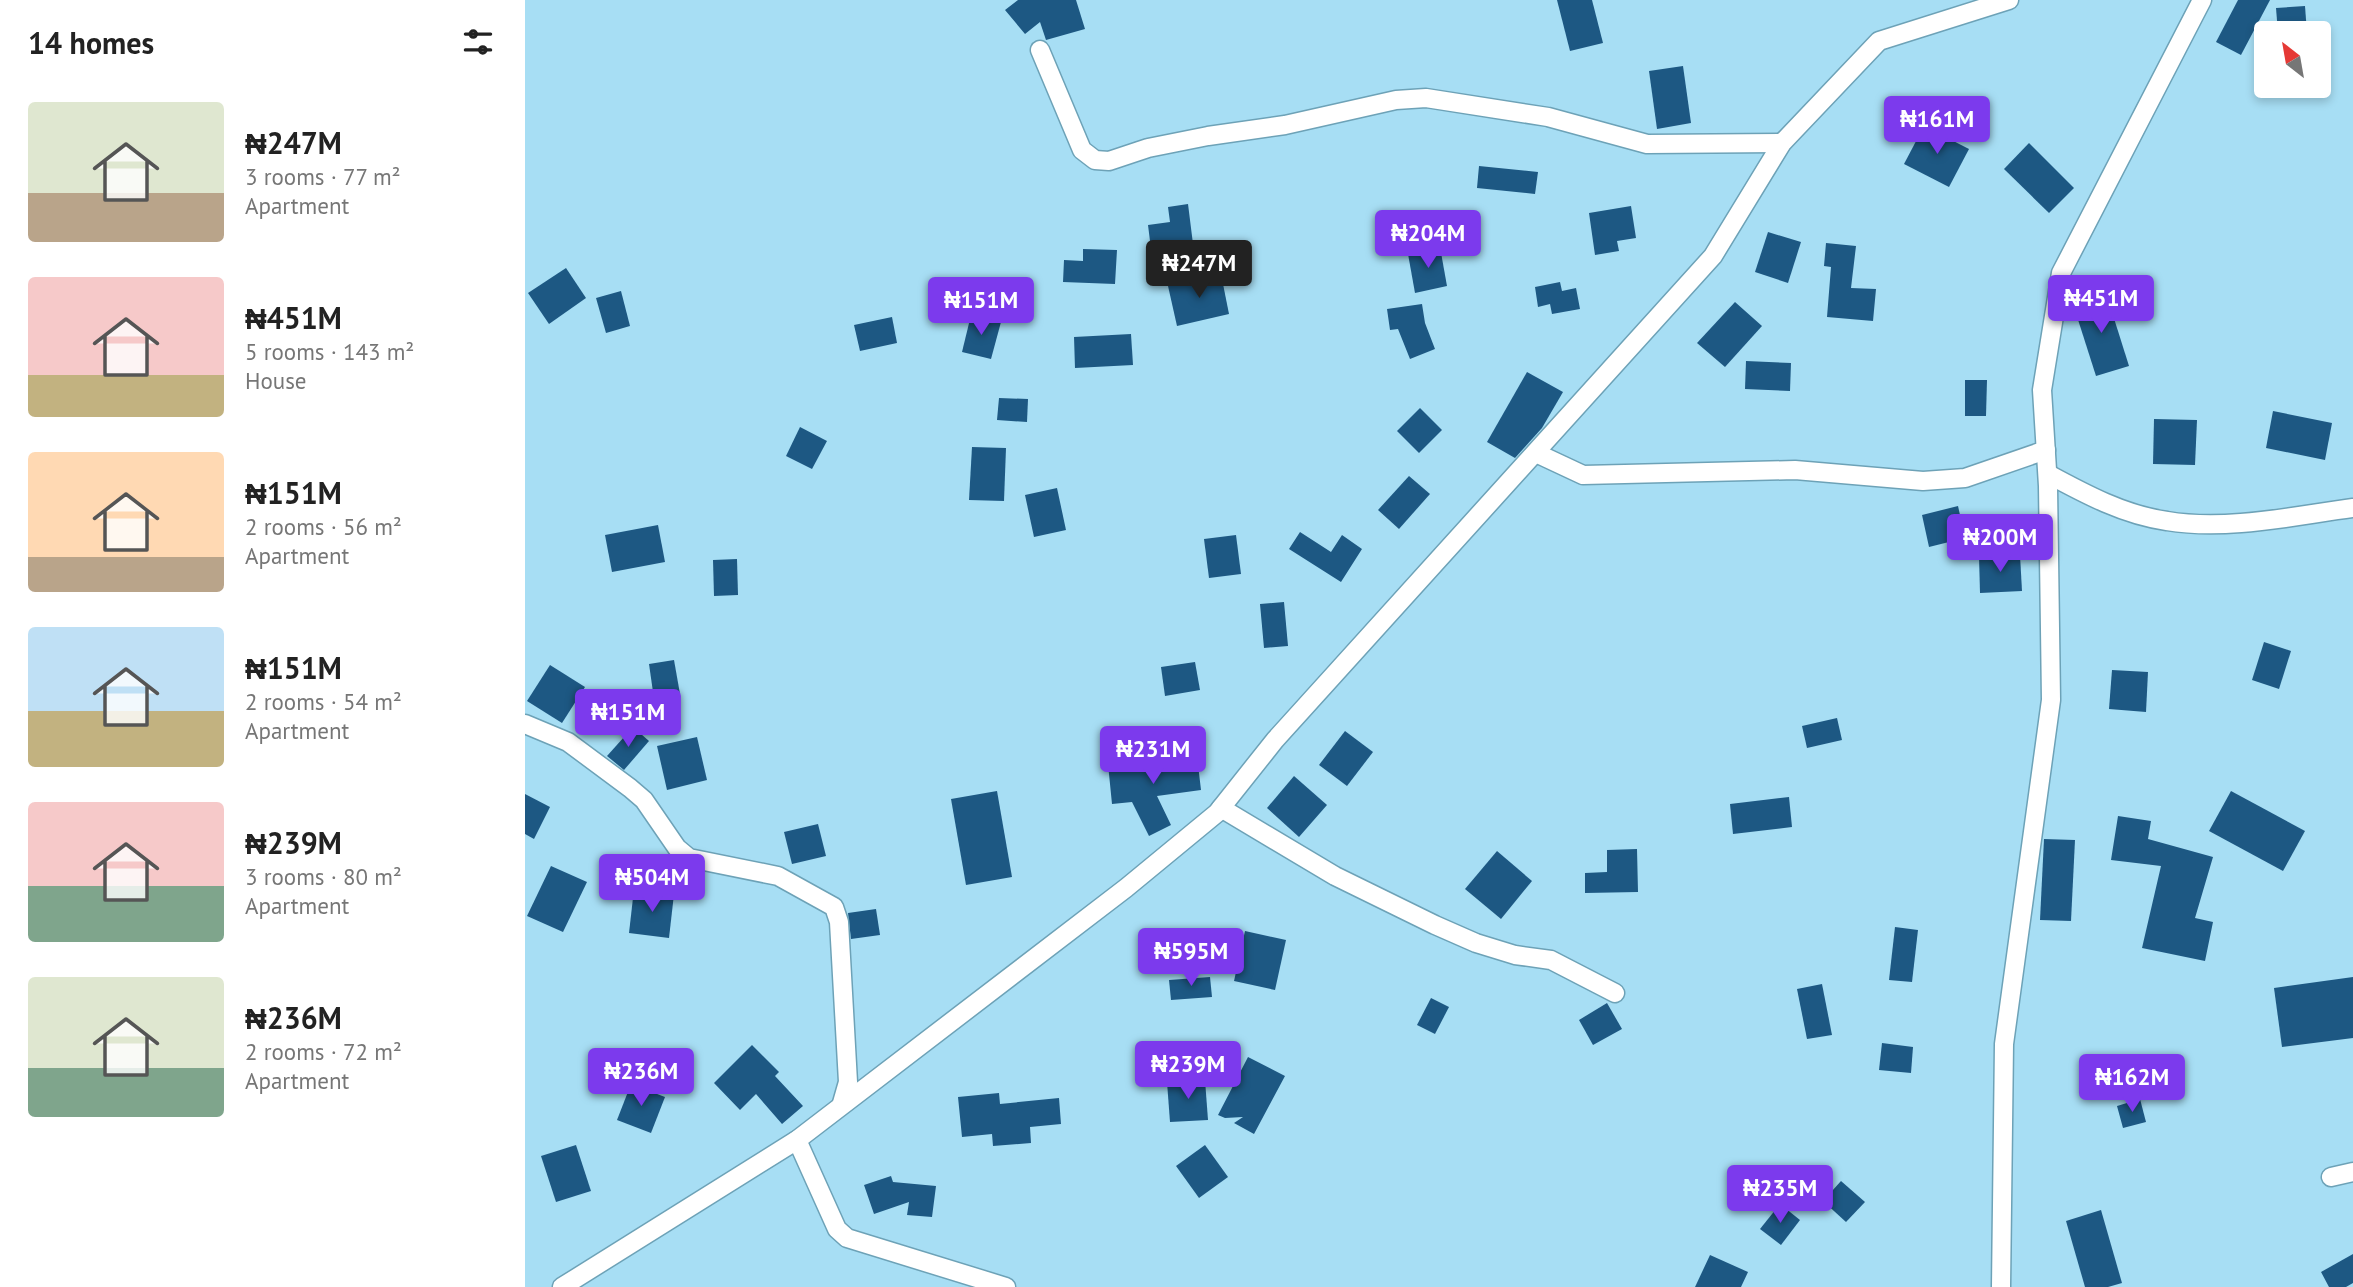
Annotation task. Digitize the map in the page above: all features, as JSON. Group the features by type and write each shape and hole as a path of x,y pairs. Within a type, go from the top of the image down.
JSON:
{"street":[{"path":"562,1287 797,1140 1126,888 1221,808 1275,740 1713,256 1782,143 1879,41 2009,0"},
{"path":"2001,1287 2004,1044 2051,700 2048,474 2042,390 2061,273 2203,0"},
{"path":"1040,50 1081,150 1095,160 1109,161 1149,148 1208,136 1285,125 1397,100 1426,97 1548,117 1647,144 1782,143"},
{"path":"1536,453 1583,475 1795,470 1923,481 1965,478 2046,450"},
{"path":"2048,474 2099,501 2167,522 2217,523 2353,508"},
{"path":"525,724 568,742 630,788 644,800 677,848 689,858 778,876 834,907 839,922 848,1082 842,1103"},
{"path":"1221,808 1335,876 1435,925 1476,943 1515,955 1551,960 1615,993"},
{"path":"797,1140 837,1229 846,1238 1006,1287"},
{"path":"2331,1177 2353,1172"}],"building":[{"path":"1018,0 1076,0 1085,29 1046,40 1040,22 1025,34 1005,10"},
{"path":"1557,0 1592,0 1603,43 1570,51"},
{"path":"2238,0 2270,0 2259,21 2254,21 2254,30 2241,55 2216,42"},
{"path":"2305,6 2306,21 2277,21 2276,8"},
{"path":"1683,66 1691,123 1657,129 1649,71"},
{"path":"1924,126 1969,149 1949,187 1904,164"},
{"path":"2029,143 2074,188 2049,213 2004,169"},
{"path":"1479,166 1538,172 1535,194 1477,188"},
{"path":"1188,204 1193,244 1151,249 1148,225 1170,222 1168,207"},
{"path":"1631,206 1636,238 1617,241 1619,251 1595,255 1589,213"},
{"path":"1768,232 1801,242 1788,283 1755,272"},
{"path":"1826,243 1856,246 1851,288 1876,289 1873,321 1827,317 1831,267 1824,266"},
{"path":"1440,247 1447,286 1415,293 1408,254"},
{"path":"1083,249 1117,250 1115,284 1063,282 1064,260 1083,261"},
{"path":"566,268 586,298 549,324 528,293"},
{"path":"1221,274 1229,314 1177,326 1168,286"},
{"path":"1560,282 1562,291 1576,288 1580,309 1552,314 1550,304 1538,307 1535,287"},
{"path":"621,291 630,326 606,333 596,298"},
{"path":"2106,293 2129,366 2096,376 2073,304"},
{"path":"1735,302 1762,326 1725,367 1697,343"},
{"path":"1422,304 1425,323 1435,349 1410,359 1398,329 1390,330 1387,309"},
{"path":"971,315 1001,322 991,359 962,352"},
{"path":"892,317 897,343 860,351 854,325"},
{"path":"1131,334 1133,365 1075,368 1074,337"},
{"path":"1746,361 1791,363 1790,391 1745,389"},
{"path":"1527,372 1563,392 1542,428 1515,458 1487,442"},
{"path":"1965,380 1987,380 1986,416 1965,416"},
{"path":"999,398 1028,399 1027,422 997,420"},
{"path":"1420,408 1442,430 1419,453 1397,431"},
{"path":"2273,411 2332,423 2325,460 2266,448"},
{"path":"2154,419 2197,420 2195,465 2153,464"},
{"path":"800,427 827,441 812,469 786,456"},
{"path":"972,447 1006,448 1004,501 969,500"},
{"path":"1409,476 1430,494 1399,529 1378,510"},
{"path":"1057,488 1066,530 1034,537 1025,495"},
{"path":"1958,506 1965,538 1929,547 1922,515"},
{"path":"658,525 665,562 612,572 605,535"},
{"path":"1300,532 1331,552 1342,535 1362,549 1341,582 1289,549"},
{"path":"1236,535 1241,574 1209,578 1204,539"},
{"path":"2020,555 2022,591 1980,593 1979,556"},
{"path":"737,559 738,595 714,596 713,560"},
{"path":"1284,602 1288,646 1264,648 1260,604"},
{"path":"2264,642 2291,651 2279,689 2252,680"},
{"path":"674,660 680,694 654,699 649,664"},
{"path":"1195,662 1200,690 1165,696 1161,667"},
{"path":"550,665 585,687 562,723 527,701"},
{"path":"2112,670 2148,672 2146,712 2109,709"},
{"path":"1837,718 1842,740 1807,748 1802,726"},
{"path":"633,727 649,741 624,770 607,756"},
{"path":"1345,731 1373,752 1347,786 1319,765"},
{"path":"697,737 707,780 667,790 657,746"},
{"path":"1197,756 1201,790 1157,796 1171,825 1149,836 1132,802 1112,804 1108,764"},
{"path":"1294,776 1327,805 1299,837 1267,808"},
{"path":"997,791 1012,877 966,885 951,799"},
{"path":"2231,791 2305,831 2283,871 2209,831"},
{"path":"525,794 550,807 534,839 525,834"},
{"path":"1789,797 1792,827 1733,834 1730,804"},
{"path":"2118,816 2151,821 2148,839 2213,857 2195,918 2213,922 2205,961 2142,948 2161,866 2111,860"},
{"path":"818,824 826,856 792,864 784,832"},
{"path":"2044,839 2075,840 2071,921 2040,920"},
{"path":"1637,849 1638,892 1585,893 1585,873 1607,872 1607,850"},
{"path":"1497,851 1532,881 1501,919 1465,889"},
{"path":"551,866 587,882 563,932 527,916"},
{"path":"634,889 674,894 669,938 629,933"},
{"path":"876,909 880,935 851,939 848,913"},
{"path":"1895,927 1918,930 1912,982 1889,980"},
{"path":"1245,931 1286,940 1275,990 1234,981"},
{"path":"1210,977 1212,997 1171,1000 1169,980"},
{"path":"2353,977 2353,1038 2282,1047 2274,988"},
{"path":"1822,984 1832,1035 1807,1039 1797,989"},
{"path":"1431,998 1449,1007 1435,1034 1417,1025"},
{"path":"1607,1003 1622,1029 1593,1045 1579,1020"},
{"path":"1882,1043 1913,1047 1911,1073 1879,1070"},
{"path":"752,1045 779,1072 775,1076 803,1106 782,1124 756,1094 740,1110 714,1083"},
{"path":"1248,1057 1285,1076 1254,1134 1234,1123 1243,1117 1225,1118 1218,1115"},
{"path":"1205,1080 1208,1120 1170,1122 1167,1082"},
{"path":"631,1084 665,1097 651,1133 617,1120"},
{"path":"999,1093 1000,1104 1059,1098 1061,1124 1030,1127 1031,1143 993,1146 992,1134 962,1137 958,1097"},
{"path":"2140,1099 2146,1122 2123,1128 2117,1106"},
{"path":"576,1145 591,1191 556,1202 541,1156"},
{"path":"1205,1145 1228,1177 1199,1198 1176,1166"},
{"path":"891,1176 893,1182 936,1186 932,1217 907,1215 909,1202 874,1214 864,1185"},
{"path":"1841,1181 1865,1202 1846,1222 1823,1201"},
{"path":"1780,1204 1800,1220 1781,1245 1760,1229"},
{"path":"2101,1210 2122,1283 2108,1287 2085,1287 2066,1221"},
{"path":"2353,1254 2353,1283 2346,1287 2329,1287 2321,1272"},
{"path":"1710,1255 1748,1272 1741,1287 1695,1287"}]}
